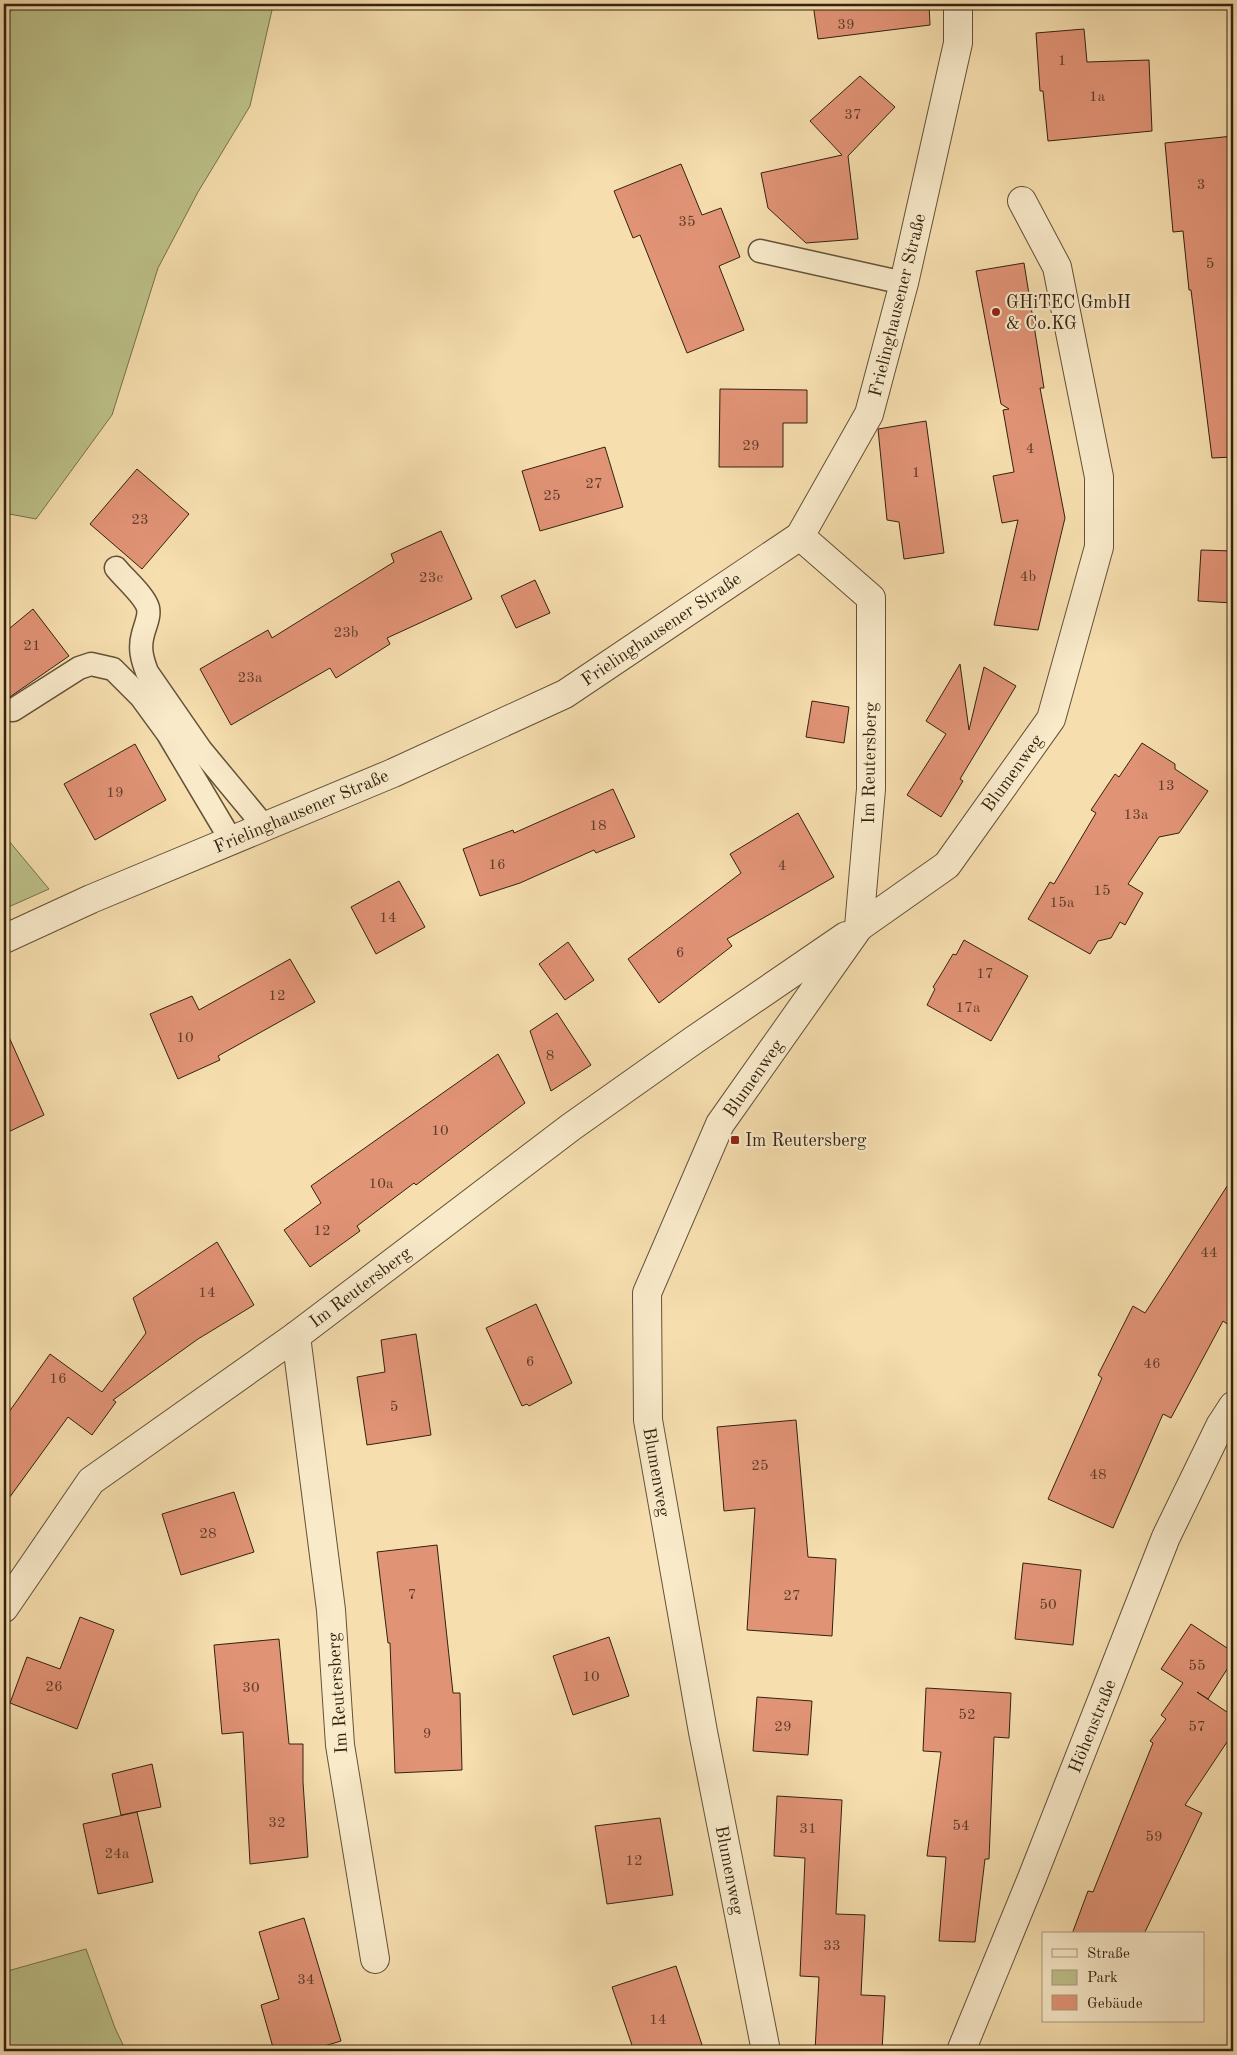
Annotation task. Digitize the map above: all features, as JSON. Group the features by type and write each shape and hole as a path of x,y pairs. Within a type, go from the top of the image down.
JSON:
{"street":[{"name":"Frielinghausener Straße","path":"4,939 91,899 392,772 565,694 800,536 869,414 904,283 958,43 958,4"},
{"name":"Blumenweg","path":"766,2051 704,1732 648,1420 647,1293 720,1124 859,927 947,865 1051,719 1099,547 1099,476 1058,267 1022,201"},
{"name":"Im Reutersberg","path":"4,1608 92,1481 296,1336 571,1127 859,927 871,789 871,598 800,536"},
{"name":"Im Reutersberg","path":"296,1336 331,1610 340,1745 375,1960"},
{"name":"Höhenstraße","path":"961,2051 1032,1878 1166,1537 1220,1426 1233,1406"}],"lane":[{"path":"760,251 904,283"},
{"path":"116,568 143,598 148,607 148,616 141,646 141,658 147,672 201,750 264,826"},
{"path":"13,710 79,668 91,664 113,669 141,697 168,734 231,840"}],"green space":[{"path":"16,4 279,4 272,10 250,106 198,192 158,268 112,415 36,519 4,513 4,19"},
{"path":"4,835 49,889 4,909"},
{"path":"86,1949 115,2028 126,2051 4,2051 4,1972"}],"building":[{"path":"813,4 929,4 930,25 818,39"},
{"path":"1084,29 1087,62 1149,60 1152,131 1048,141 1043,91 1040,91 1036,33"},
{"path":"860,76 895,107 848,156 858,239 806,243 768,208 761,173 842,155 810,121"},
{"path":"1233,136 1233,457 1212,458 1191,290 1189,290 1183,231 1173,232 1165,143"},
{"path":"681,164 702,215 721,208 740,257 719,266 744,330 687,353 640,235 633,238 614,191"},
{"path":"1024,263 1044,388 1040,388 1065,518 1038,630 994,625 1018,520 1002,523 993,476 1014,472 1003,410 1009,409 1001,404 976,271"},
{"path":"720,389 807,390 807,423 783,423 783,467 719,467"},
{"path":"926,421 944,553 904,559 899,522 887,520 878,429"},
{"path":"605,447 623,507 540,531 522,471"},
{"path":"137,469 189,514 142,569 90,524"},
{"path":"441,531 472,599 387,638 390,644 336,678 330,668 231,725 200,669 268,630 272,638 394,562 391,554"},
{"path":"1201,550 1233,551 1233,603 1198,601"},
{"path":"535,580 550,613 516,628 501,596"},
{"path":"33,609 69,656 4,701 4,633"},
{"path":"960,664 969,730 984,667 1016,686 960,779 963,781 941,817 907,795 946,734 926,721"},
{"path":"812,701 849,707 844,743 806,737"},
{"path":"1142,743 1175,764 1175,769 1208,791 1179,833 1159,837 1128,884 1143,893 1125,925 1120,922 1111,938 1098,941 1090,954 1028,919 1050,882 1054,884 1096,813 1091,810 1115,774 1119,777"},
{"path":"135,744 166,800 95,840 64,784"},
{"path":"613,789 635,837 596,853 594,850 520,883 480,896 463,849 513,830 514,833"},
{"path":"798,813 834,877 727,939 732,946 659,1003 628,959 741,873 730,854"},
{"path":"399,881 425,927 376,954 351,907"},
{"path":"964,940 1028,976 991,1041 927,1005 935,989 933,987 953,954 956,955"},
{"path":"568,942 594,980 565,1000 539,964"},
{"path":"290,959 315,1002 218,1056 220,1060 178,1079 150,1014 192,996 199,1010"},
{"path":"557,1013 591,1065 551,1091 530,1031"},
{"path":"4,1026 44,1115 4,1134"},
{"path":"498,1054 525,1103 416,1185 414,1183 357,1226 360,1231 310,1267 284,1230 321,1203 311,1186"},
{"path":"1233,1177 1233,1328 1223,1321 1171,1418 1163,1414 1113,1528 1048,1499 1102,1378 1098,1375 1133,1306 1145,1313"},
{"path":"217,1242 254,1305 198,1339 113,1400 116,1402 92,1435 68,1417 4,1505 4,1419 50,1354 102,1392 146,1333 133,1298"},
{"path":"536,1304 572,1383 529,1406 527,1404 522,1406 486,1328"},
{"path":"416,1334 431,1435 367,1445 357,1377 385,1372 381,1340"},
{"path":"796,1420 808,1557 836,1559 832,1636 747,1630 755,1508 724,1511 717,1427"},
{"path":"234,1492 254,1552 181,1575 162,1514"},
{"path":"437,1545 453,1693 460,1693 462,1770 395,1773 390,1643 388,1643 377,1552"},
{"path":"1023,1563 1081,1570 1073,1645 1015,1639"},
{"path":"80,1617 114,1630 77,1729 10,1703 27,1657 60,1669"},
{"path":"1191,1624 1233,1652 1233,1660 1208,1699 1197,1692 1233,1716 1233,1733 1185,1805 1202,1813 1145,1932 1073,1932 1088,1891 1093,1892 1153,1743 1150,1741 1166,1719 1161,1715 1183,1683 1161,1669"},
{"path":"609,1637 629,1696 573,1715 553,1656"},
{"path":"279,1639 289,1744 303,1744 303,1782 308,1857 250,1864 243,1732 222,1734 214,1645"},
{"path":"926,1688 1011,1693 1009,1738 994,1737 989,1859 985,1859 975,1942 939,1941 946,1857 927,1856 941,1752 923,1751"},
{"path":"757,1697 812,1701 808,1755 753,1751"},
{"path":"152,1764 161,1807 121,1815 112,1774"},
{"path":"777,1796 842,1800 836,1914 865,1915 861,1995 885,1996 882,2051 815,2051 819,1977 800,1976 805,1858 774,1856"},
{"path":"137,1812 153,1882 98,1894 83,1824"},
{"path":"660,1818 673,1895 607,1904 595,1826"},
{"path":"304,1918 341,2041 308,2051 274,2051 261,2005 279,1999 259,1932"},
{"path":"676,1966 704,2051 634,2051 612,1987"}],"place":[{"name":"GHiTEC GmbH & Co.KG","path":"996,312"},
{"name":"Im Reutersberg","path":"735,1140"}]}
